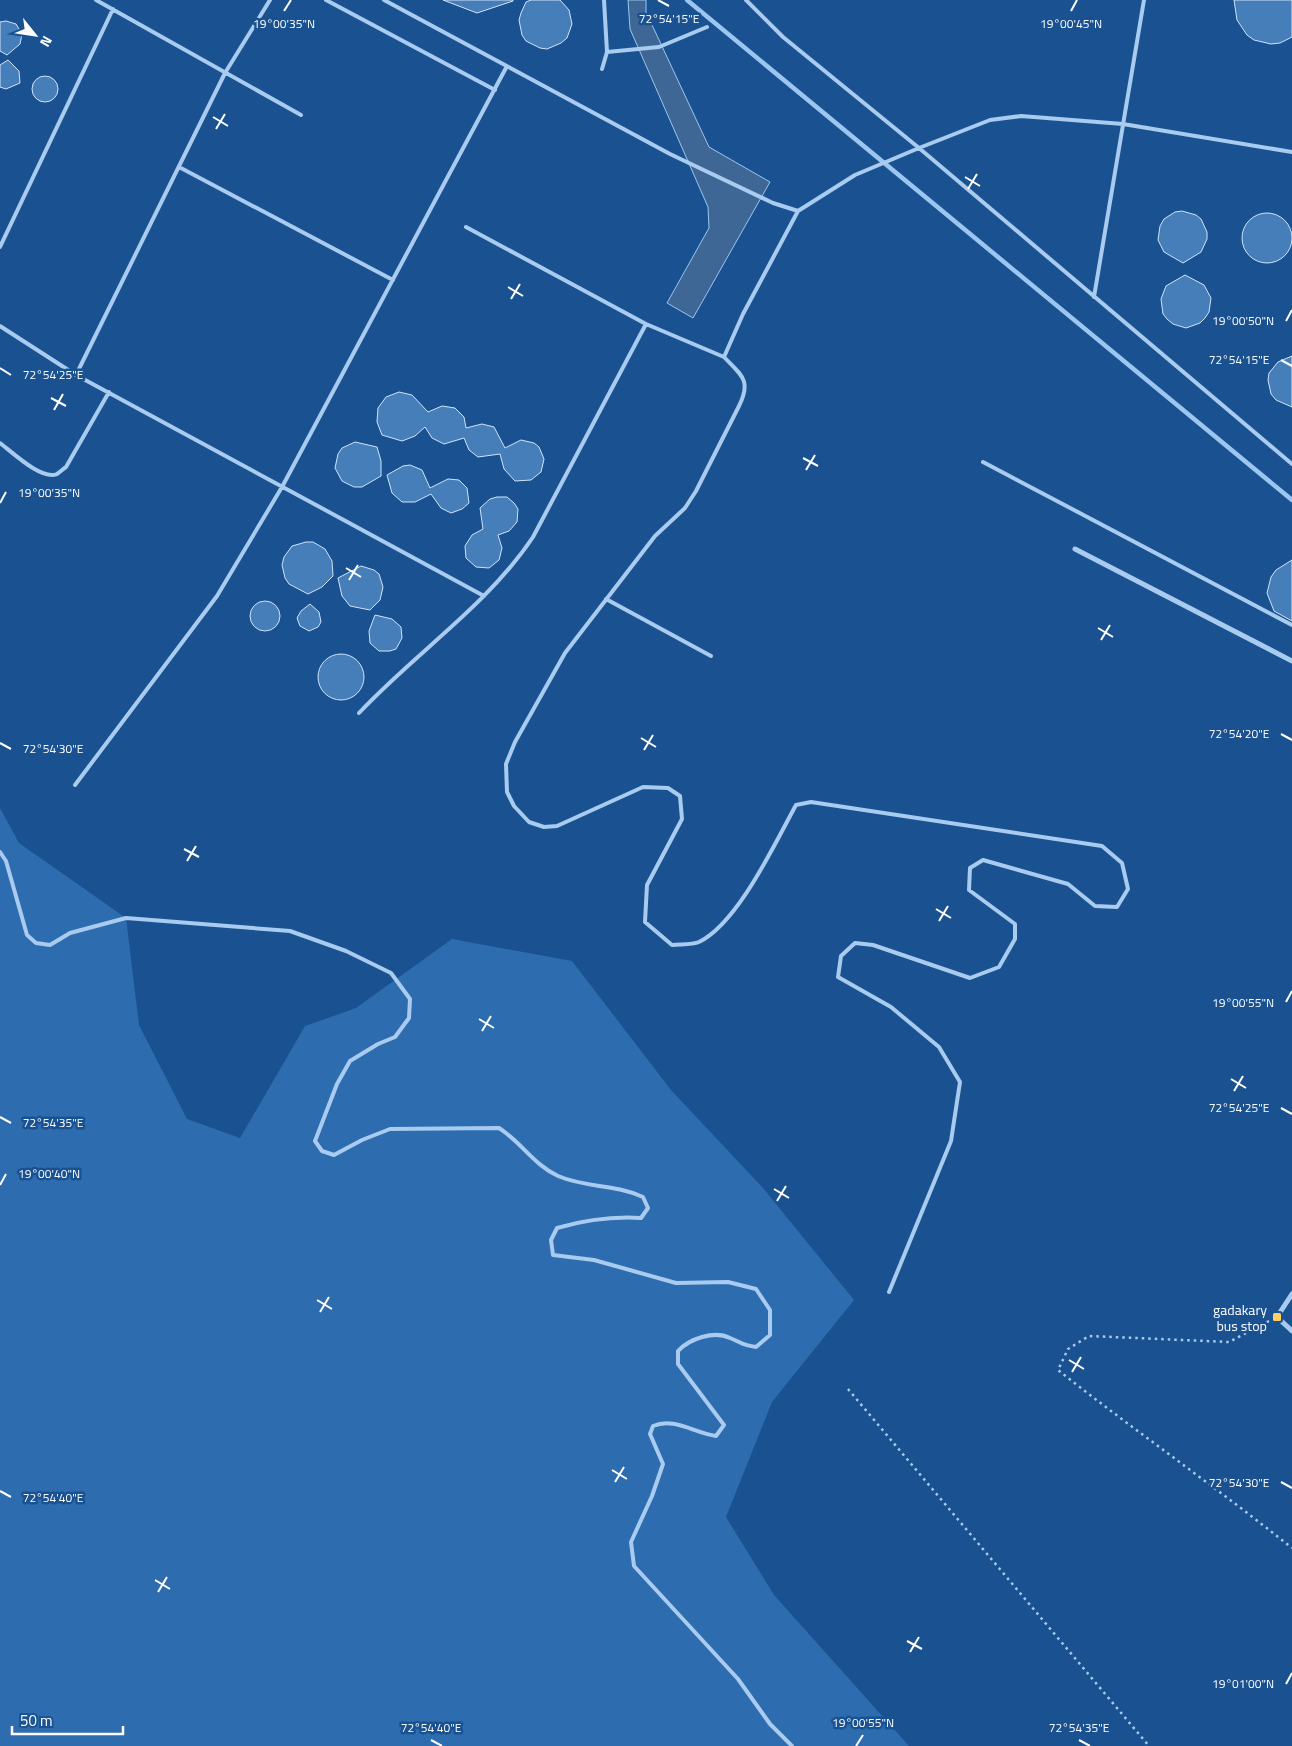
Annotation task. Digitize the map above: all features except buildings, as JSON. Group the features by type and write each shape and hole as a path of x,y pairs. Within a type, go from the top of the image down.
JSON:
{"street":[{"path":"1075,549 1292,661"},
{"path":"1292,1294 1277,1316 1292,1331"}],"lane":[{"path":"96,0 301,115"},
{"path":"76,375 225,73 270,0"},
{"path":"326,0 495,90"},
{"path":"384,0 670,154 773,203 798,210"},
{"path":"602,69 607,52 604,0"},
{"path":"746,0 783,37 918,148 1292,464"},
{"path":"1094,297 1144,0"},
{"path":"0,247 113,9"},
{"path":"607,52 659,47 706,27"},
{"path":"75,785 217,596 282,488 507,66"},
{"path":"724,358 743,314 798,210 855,175 990,120 1022,116 1123,124 1292,152"},
{"path":"179,168 393,280"},
{"path":"466,227 646,324 724,358 744,379 746,392 696,491 685,508 655,536 565,653 515,742 506,764 507,792 514,806 529,822 544,827 558,826 643,786 668,788 680,796 682,818 647,885 645,922 672,945 698,943 719,928 752,886 796,805 811,802 1102,846 1122,863 1128,889 1118,907 1096,906 1068,884 983,860 970,868 969,890 1015,924 1015,939 999,968 970,978 873,945 854,943 841,956 838,977 891,1007 939,1047 960,1082 951,1142 889,1292"},
{"path":"359,713 484,596 516,562 533,537 646,324"},
{"path":"0,326 76,375 484,596"},
{"path":"0,443 44,475 56,475 66,467 109,392"},
{"path":"983,462 1292,625"},
{"path":"606,599 711,656"},
{"path":"0,852 6,861 28,934 36,943 50,945 70,934 126,918 290,931 346,951 391,973 410,999 409,1018 395,1037 378,1044 350,1061 337,1084 315,1141 322,1151 334,1155 362,1140 390,1129 460,1130 499,1128 512,1136 531,1158 557,1176 582,1183 626,1189 643,1197 648,1208 641,1218 615,1216 583,1221 557,1228 551,1240 553,1255 594,1260 676,1283 728,1282 756,1289 770,1310 770,1335 756,1347 739,1344 729,1337 710,1335 685,1343 678,1351 678,1364 724,1426 716,1436 663,1422 653,1426 650,1434 663,1464 652,1496 632,1542 631,1553 634,1566 654,1590 738,1679 770,1724 792,1746"}],"path":[{"path":"1277,1316 1229,1342 1088,1336 1068,1349 1058,1370 1137,1432 1239,1506 1292,1548"},
{"path":"848,1389 1149,1746"}],"shaded area":[{"path":"628,0 646,0 646,12 709,147 770,182 693,318 667,303 709,228 708,207 630,29"},
{"path":"0,808 19,843 126,918 139,1025 187,1119 240,1138 305,1026 356,1008 452,939 572,961 671,1090 763,1188 854,1300 772,1402 726,1517 774,1595 909,1746 0,1746"}],"waterway":[{"path":"687,0 1292,500"}],"place":[{"name":"gadakary bus stop","path":"1277,1317"}]}
